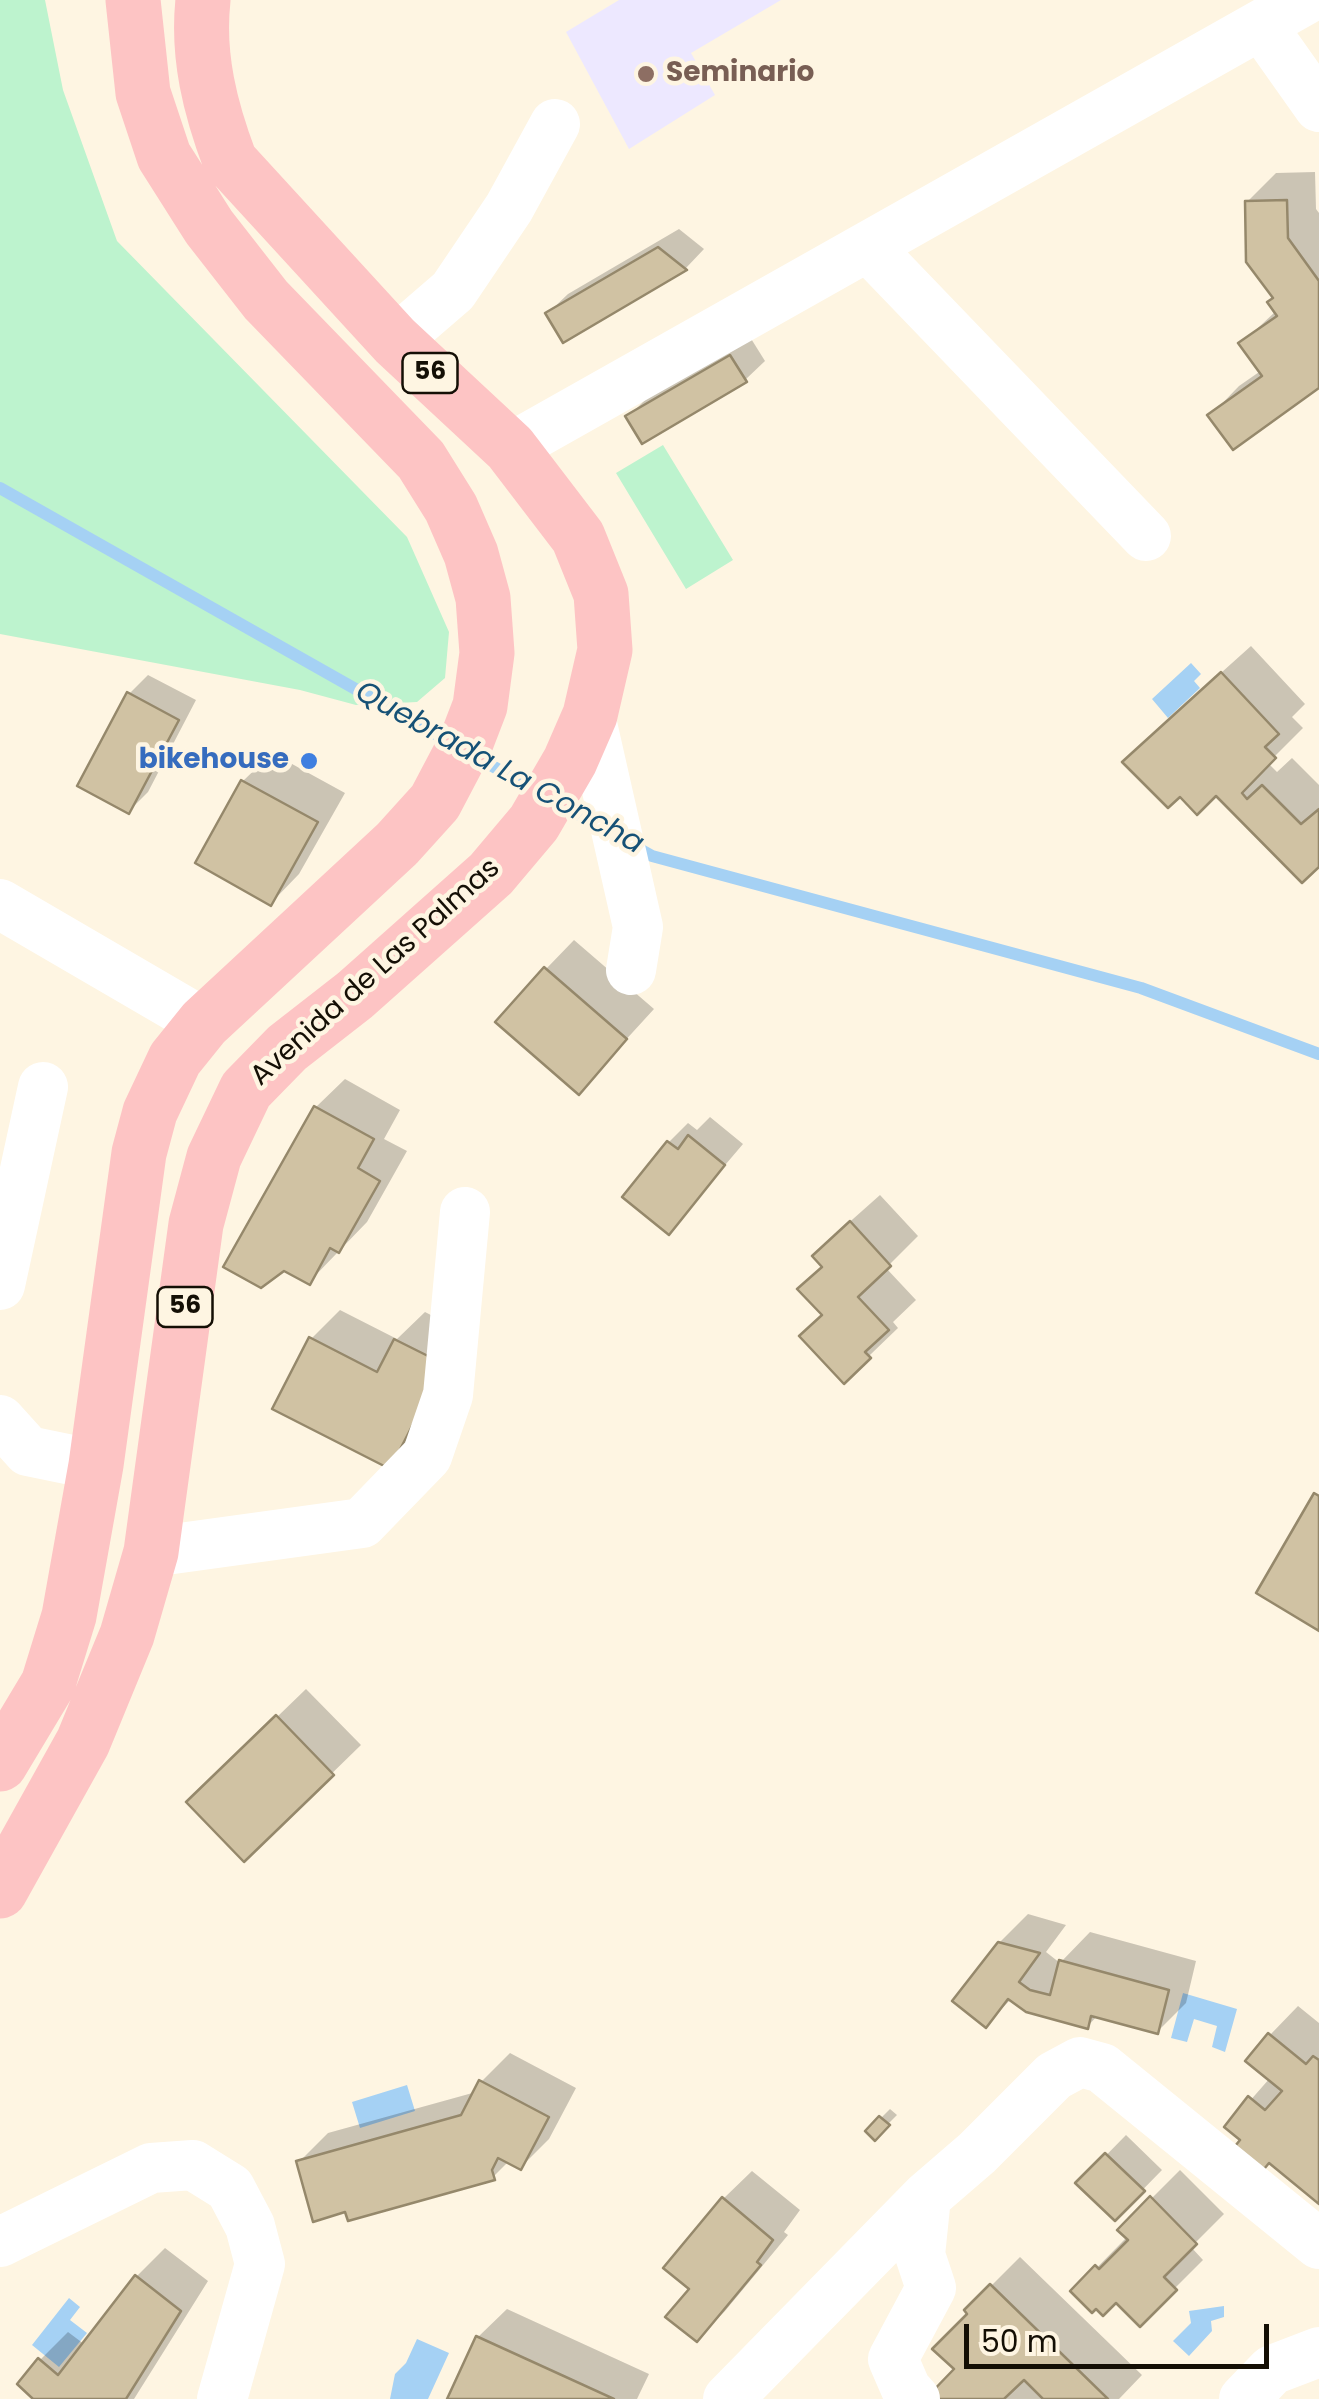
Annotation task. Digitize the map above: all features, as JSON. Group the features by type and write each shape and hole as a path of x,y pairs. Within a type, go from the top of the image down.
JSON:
{"main road":[{"name":"56","path":"6,1743 48,1684 69,1616 96,1465 139,1153 150,1112 176,1060 204,1023 397,844 435,802 466,745 480,706 488,652 483,598 471,554 451,508 421,460 266,300 209,227 164,156 143,93 134,0"},
{"name":"Avenida de Las Palmas","path":"0,1892 83,1742 127,1635 151,1552 196,1224 214,1156 246,1090 287,1048 492,874 534,823 580,738 605,650 601,594 578,537 510,448 396,341 230,160 204,77 200,26 204,0"}],"street":[{"path":"510,448 1306,0"},
{"path":"1261,25 1319,107"},
{"path":"396,341 454,290 509,208 555,124"},
{"path":"868,247 1146,536"},
{"path":"580,738 638,926 631,970"},
{"path":"0,904 204,1023"},
{"path":"0,1286 44,1087"},
{"path":"151,1552 362,1522 427,1456 448,1396 465,1212"},
{"path":"0,1420 28,1451 96,1465"},
{"path":"728,2399 926,2198 1054,2076 1080,2062 1102,2068 1319,2244"},
{"path":"0,2242 151,2168 193,2165 230,2188 250,2226 260,2264 222,2399"},
{"path":"915,2399 906,2389 893,2359 931,2288 920,2255 926,2198"},
{"path":"1244,2399 1272,2370 1319,2352"}],"shaded area":[{"name":"Seminario","path":"619,0 781,0 691,53 715,95 629,149 566,32"}],"green space":[{"path":"0,0 45,0 63,90 117,241 407,537 449,632 445,678 417,702 356,705 300,690 0,634"},
{"path":"663,445 733,560 686,589 616,473"}],"water":[{"path":"1191,663 1201,674 1194,681 1200,688 1168,718 1152,699"},
{"path":"1183,1993 1237,2009 1225,2052 1212,2047 1217,2026 1194,2019 1187,2042 1171,2038"},
{"path":"407,2085 415,2111 360,2128 352,2102"},
{"path":"69,2298 80,2307 70,2320 87,2333 59,2367 32,2345"},
{"path":"1224,2306 1224,2317 1211,2321 1212,2331 1189,2356 1173,2341 1191,2323 1189,2311"},
{"path":"417,2339 449,2353 428,2399 390,2399 395,2374 406,2363"}],"building":[{"path":"1287,200 1288,238 1319,281 1319,388 1233,450 1207,415 1262,376 1238,343 1277,316 1267,302 1273,298 1246,262 1245,201"},
{"path":"658,247 687,270 563,343 545,313"},
{"path":"730,355 747,382 642,444 625,416"},
{"path":"1221,672 1279,734 1265,747 1276,758 1242,793 1247,799 1262,785 1301,824 1319,809 1319,867 1302,883 1216,796 1197,815 1180,797 1168,808 1122,762"},
{"path":"127,692 179,720 129,814 77,786"},
{"path":"241,780 318,822 271,906 195,863"},
{"path":"544,967 627,1039 579,1095 495,1022"},
{"path":"314,1106 374,1139 358,1168 380,1181 339,1253 330,1248 310,1285 284,1271 261,1288 223,1267"},
{"path":"688,1135 725,1165 669,1235 622,1197 667,1141 678,1149"},
{"path":"850,1221 891,1266 858,1297 889,1330 865,1352 871,1358 844,1384 799,1336 822,1315 797,1289 822,1267 812,1256"},
{"path":"309,1337 377,1372 394,1339 444,1364 390,1469 272,1409"},
{"path":"1314,1493 1319,1496 1319,1631 1256,1593"},
{"path":"276,1715 334,1775 244,1862 186,1802"},
{"path":"998,1942 1040,1953 1019,1982 1030,1990 1050,1995 1059,1960 1169,1990 1158,2034 1091,2016 1088,2029 1026,2012 1008,1999 986,2028 952,2001"},
{"path":"1268,2033 1306,2064 1313,2056 1319,2060 1319,2204 1269,2163 1260,2174 1231,2151 1240,2140 1224,2127 1248,2096 1265,2110 1282,2091 1245,2061"},
{"path":"479,2080 549,2117 521,2170 498,2158 492,2170 495,2180 348,2221 345,2212 313,2222 296,2161 461,2115"},
{"path":"879,2116 890,2125 875,2141 865,2131"},
{"path":"1105,2153 1145,2191 1115,2221 1075,2183"},
{"path":"1150,2196 1197,2244 1164,2277 1177,2290 1140,2327 1116,2303 1103,2316 1096,2309 1092,2313 1070,2291 1095,2265 1099,2269 1128,2240 1117,2230"},
{"path":"722,2197 773,2240 757,2262 761,2265 697,2342 665,2317 689,2289 663,2268"},
{"path":"135,2275 181,2311 126,2399 33,2399 17,2384 38,2358 58,2375"},
{"path":"990,2284 1108,2399 1043,2399 1024,2380 1004,2399 929,2399 954,2369 932,2349"},
{"path":"476,2336 614,2399 447,2399"}],"waterway":[{"name":"Quebrada La Concha","path":"0,488 451,743"},
{"name":"Quebrada La Concha","path":"473,755 538,792"},
{"name":"Quebrada La Concha","path":"560,804 603,829"},
{"name":"Quebrada La Concha","path":"634,846 652,856 1141,988 1319,1054"}],"place":[{"name":"Seminario","path":"646,74"},
{"name":"bikehouse","path":"309,761"}]}
